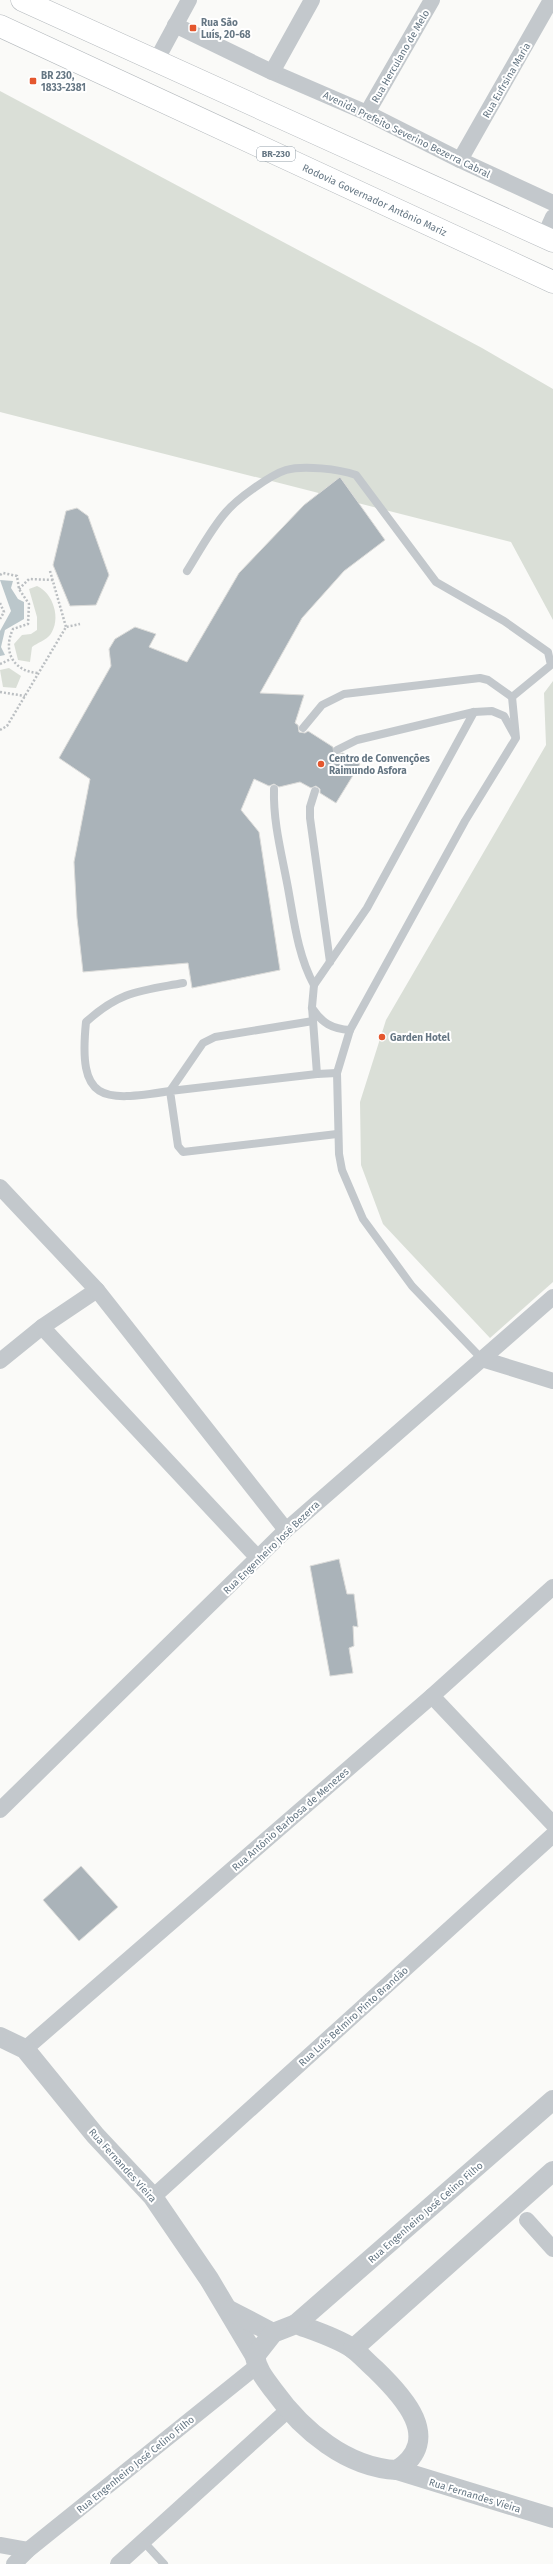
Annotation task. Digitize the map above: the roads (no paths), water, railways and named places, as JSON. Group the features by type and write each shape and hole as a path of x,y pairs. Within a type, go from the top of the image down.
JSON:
{"highway":[{"path":"22,0 156,61 550,232"},
{"name":"Rodovia Governador Antônio Mariz","path":"0,26 553,282"}],"street":[{"path":"156,61 189,0"},
{"path":"272,72 312,0"},
{"name":"Rua Herculano de Melo","path":"367,113 432,0"},
{"name":"Rua Eufrsina Maria","path":"460,160 551,0"},
{"name":"Avenida Prefeito Severino Bezerra Cabral","path":"175,25 272,72 367,113 460,160 553,203"},
{"path":"0,1187 97,1290 286,1530"},
{"path":"0,1361 42,1326 97,1290"},
{"name":"Rua Engenheiro José Bezerra","path":"0,1810 286,1530 553,1296"},
{"path":"42,1326 258,1558"},
{"path":"482,1359 553,1381"},
{"name":"Rua Antônio Barbosa de Menezes","path":"25,2049 432,1696 553,1587"},
{"path":"432,1696 553,1824"},
{"name":"Rua Luís Belmiro Pinto Brandão","path":"153,2198 553,1835"},
{"name":"Rua Fernandes Vieira","path":"0,2037 25,2049 95,2135 153,2198 184,2239 229,2310 256,2361 288,2410 324,2442 348,2456 367,2464 397,2470 553,2518"},
{"name":"Rua Engenheiro José Celino Filho","path":"273,2333 296,2324 553,2100"},
{"path":"353,2349 553,2171"},
{"path":"527,2220 553,2249"},
{"path":"229,2310 273,2333 256,2361"},
{"path":"296,2324 327,2335 353,2349 387,2380 412,2412 419,2427 419,2444 409,2462 397,2470"},
{"name":"Rua Engenheiro José Celino Filho","path":"14,2564 28,2550 256,2361"},
{"path":"118,2564 288,2410"},
{"path":"0,2545 28,2550"}],"lane":[{"path":"187,571 225,513 272,477 295,468 346,471 356,475 436,582 504,620 548,652 551,665 512,697"},
{"path":"303,728 322,705 344,694 480,678 488,680 512,697 516,738 465,821 350,1030 337,1073 337,1134 342,1170 363,1219 412,1286 482,1359"},
{"path":"337,750 357,740 474,712 492,711 504,716 516,738"},
{"path":"317,1074 312,1007 314,985 367,908 474,712"},
{"path":"274,789 274,813 293,914 306,971 314,985"},
{"path":"315,790 310,818 330,962"},
{"path":"183,983 128,994 104,1006 86,1022 84,1046 88,1076 96,1090 110,1096 133,1097 170,1091 337,1073"},
{"path":"312,1007 324,1023 336,1029 350,1030"},
{"path":"313,1022 216,1036 203,1043 170,1091 178,1146 183,1152 337,1134"},
{"path":"143,2541 164,2564"}],"place":[{"name":"Rua São Luís, 20-68","path":"193,28"},
{"name":"BR 230, 1833-2381","path":"33,81"},
{"name":"Centro de Convenções Raimundo Asfora","path":"321,764"},
{"name":"Garden Hotel","path":"382,1037"}]}
